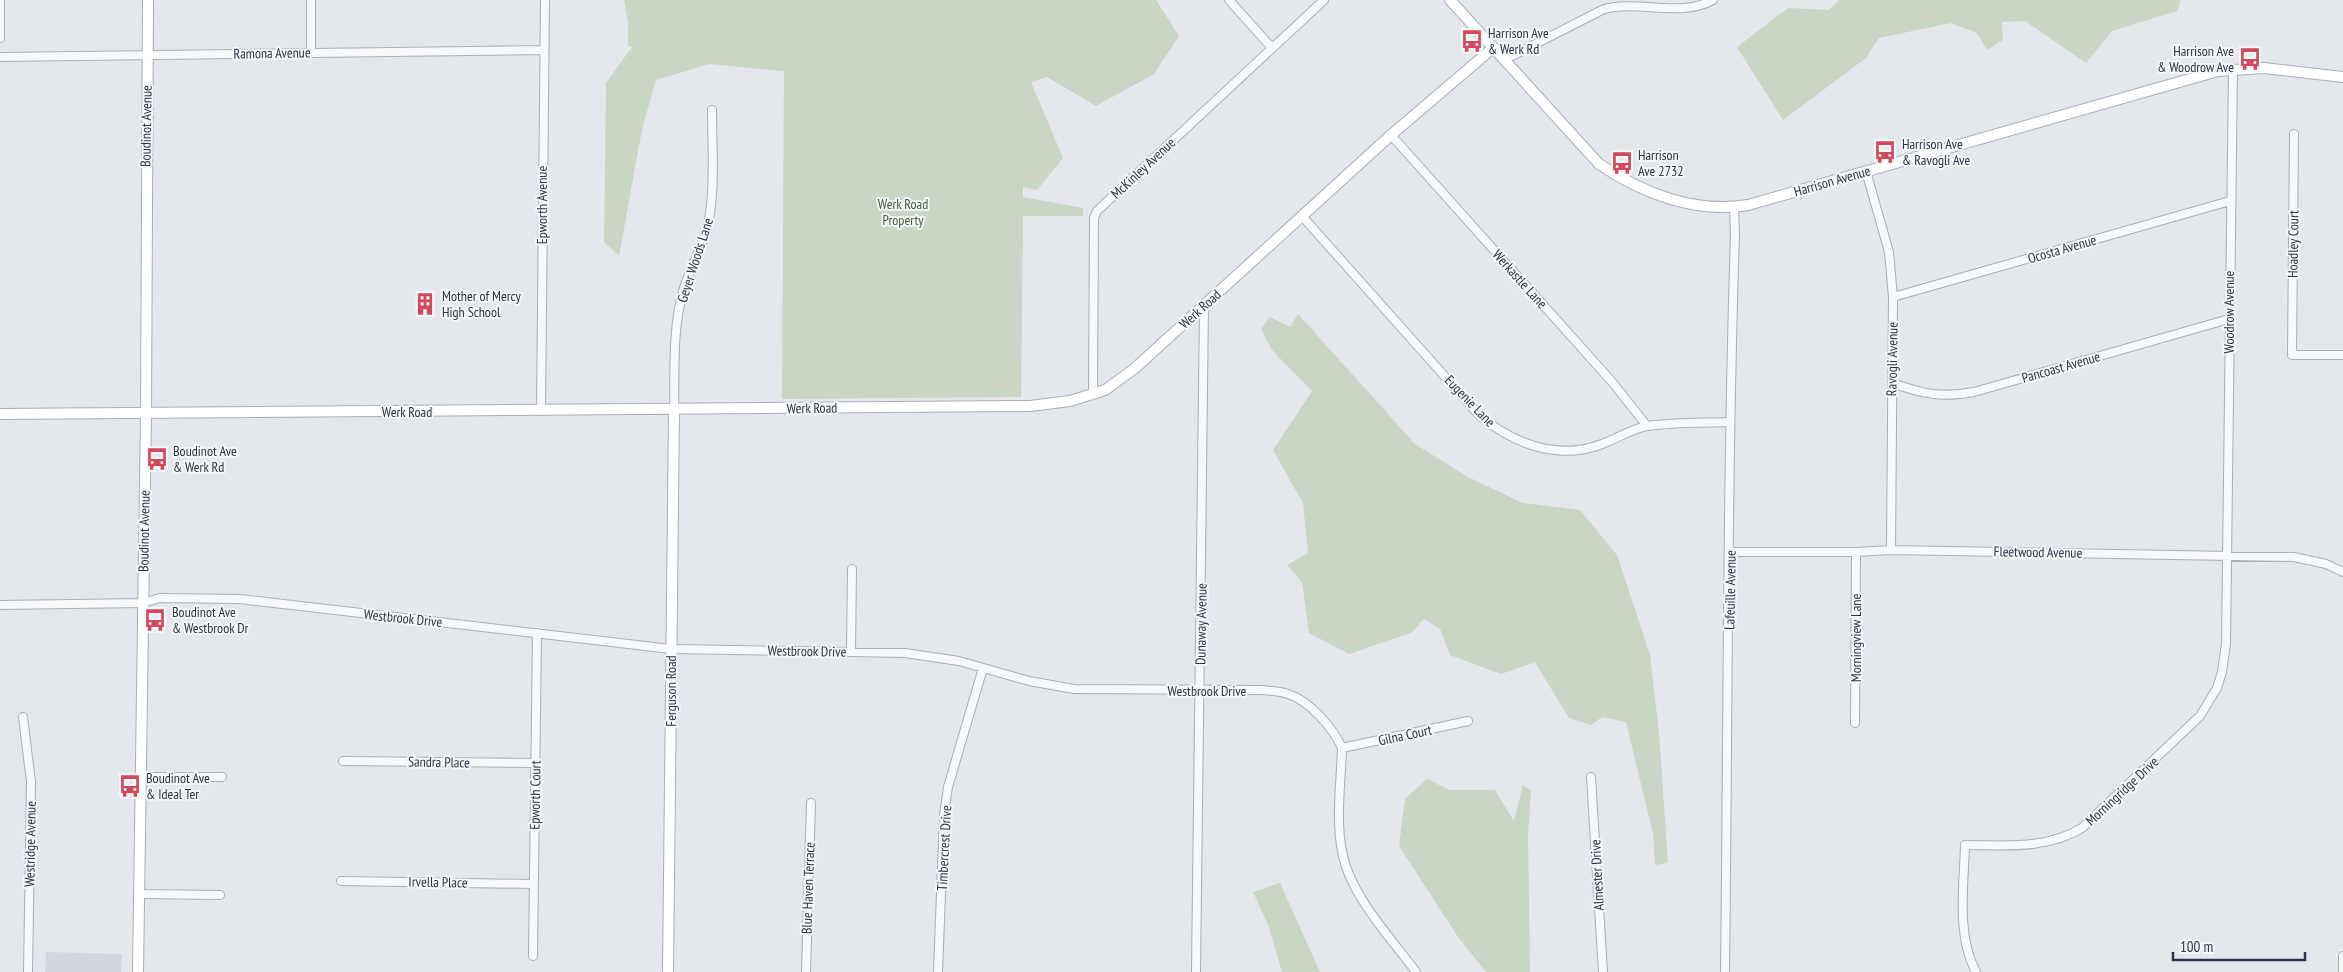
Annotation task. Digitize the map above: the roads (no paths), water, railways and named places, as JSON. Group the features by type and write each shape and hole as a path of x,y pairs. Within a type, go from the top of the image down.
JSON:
{"street":[{"path":"0,0 0,38"},
{"name":"Boudinot Avenue","path":"138,972 146,414 148,0"},
{"path":"311,0 311,53"},
{"name":"Epworth Avenue","path":"541,411 545,0"},
{"path":"1229,0 1272,48"},
{"name":"McKinley Avenue","path":"1093,394 1093,264 1094,218 1096,211 1324,0"},
{"name":"Harrison Avenue","path":"1450,0 1590,154 1624,181 1649,193 1703,206 1734,207 2218,71 2233,69 2294,70 2343,78"},
{"path":"1504,60 1604,9 1619,6 1687,8 1713,0"},
{"name":"Werk Road","path":"0,414 1030,406 1052,404 1093,394 1105,390 1128,373 1391,135 1493,48"},
{"name":"Ramona Avenue","path":"0,57 544,50"},
{"name":"Woodrow Avenue","path":"2228,555 2230,201 2233,69"},
{"name":"Geyer Woods Lane","path":"674,410 676,327 679,308 684,288 706,233 710,214 712,110"},
{"name":"Hoadley Court","path":"2294,134 2292,354 2343,355"},
{"name":"Werkastle Lane","path":"1391,135 1612,383 1647,426"},
{"name":"Ravogli Avenue","path":"1866,171 1889,252 1894,297 1891,550"},
{"name":"Ocosta Avenue","path":"1894,297 2230,201"},
{"name":"Lafeuille Avenue","path":"1726,972 1730,552 1729,422 1735,234 1734,207"},
{"name":"Eugenie Lane","path":"1302,216 1480,416 1506,435 1539,448 1570,450 1601,445 1647,426 1729,422"},
{"name":"Dunaway Avenue","path":"1196,972 1204,306"},
{"name":"Pancoast Avenue","path":"1892,383 1932,394 1950,396 1974,392 2229,319"},
{"name":"Ferguson Road","path":"668,972 674,410"},
{"name":"Fleetwood Avenue","path":"1730,552 1856,552 1891,550 2294,557 2326,564 2343,572"},
{"name":"Morningview Lane","path":"1855,723 1856,552"},
{"name":"Morningridge Drive","path":"1976,972 1968,954 1964,929 1965,845 2033,845 2049,843 2072,834 2094,818 2200,716 2216,688 2225,656 2228,555"},
{"path":"851,651 852,569"},
{"name":"Westbrook Drive","path":"0,605 143,602 160,598 240,599 671,648 851,651 934,656 1029,681 1074,689 1261,690 1289,694 1309,706 1337,737 1342,748"},
{"name":"Epworth Court","path":"533,956 537,633"},
{"name":"Timbercrest Drive","path":"938,972 946,802 983,668"},
{"name":"Westridge Avenue","path":"23,717 31,782 28,972"},
{"name":"Gilna Court","path":"1342,748 1468,722"},
{"path":"1342,748 1340,831 1346,870 1367,906 1416,972"},
{"name":"Sandra Place","path":"344,761 535,764"},
{"path":"142,777 222,777"},
{"name":"Almester Drive","path":"1591,777 1603,972"},
{"name":"Blue Haven Terrace","path":"806,972 811,803"},
{"name":"Irvella Place","path":"341,881 534,884"},
{"path":"140,894 220,895"},
{"path":"2343,956 2343,972"}],"place":[{"name":"Harrison Ave & Werk Rd","path":"1472,41"},
{"name":"Harrison Ave & Woodrow Ave","path":"2250,59"},
{"name":"Harrison Ave & Ravogli Ave","path":"1885,152"},
{"name":"Harrison Ave 2732","path":"1622,163"},
{"name":"Mother of Mercy High School","path":"425,304"},
{"name":"Boudinot Ave & Werk Rd","path":"157,459"},
{"name":"Boudinot Ave & Westbrook Dr","path":"155,620"},
{"name":"Boudinot Ave & Ideal Ter","path":"130,786"}],"park label":[{"name":"Werk Road Property","path":"903,212"}]}
